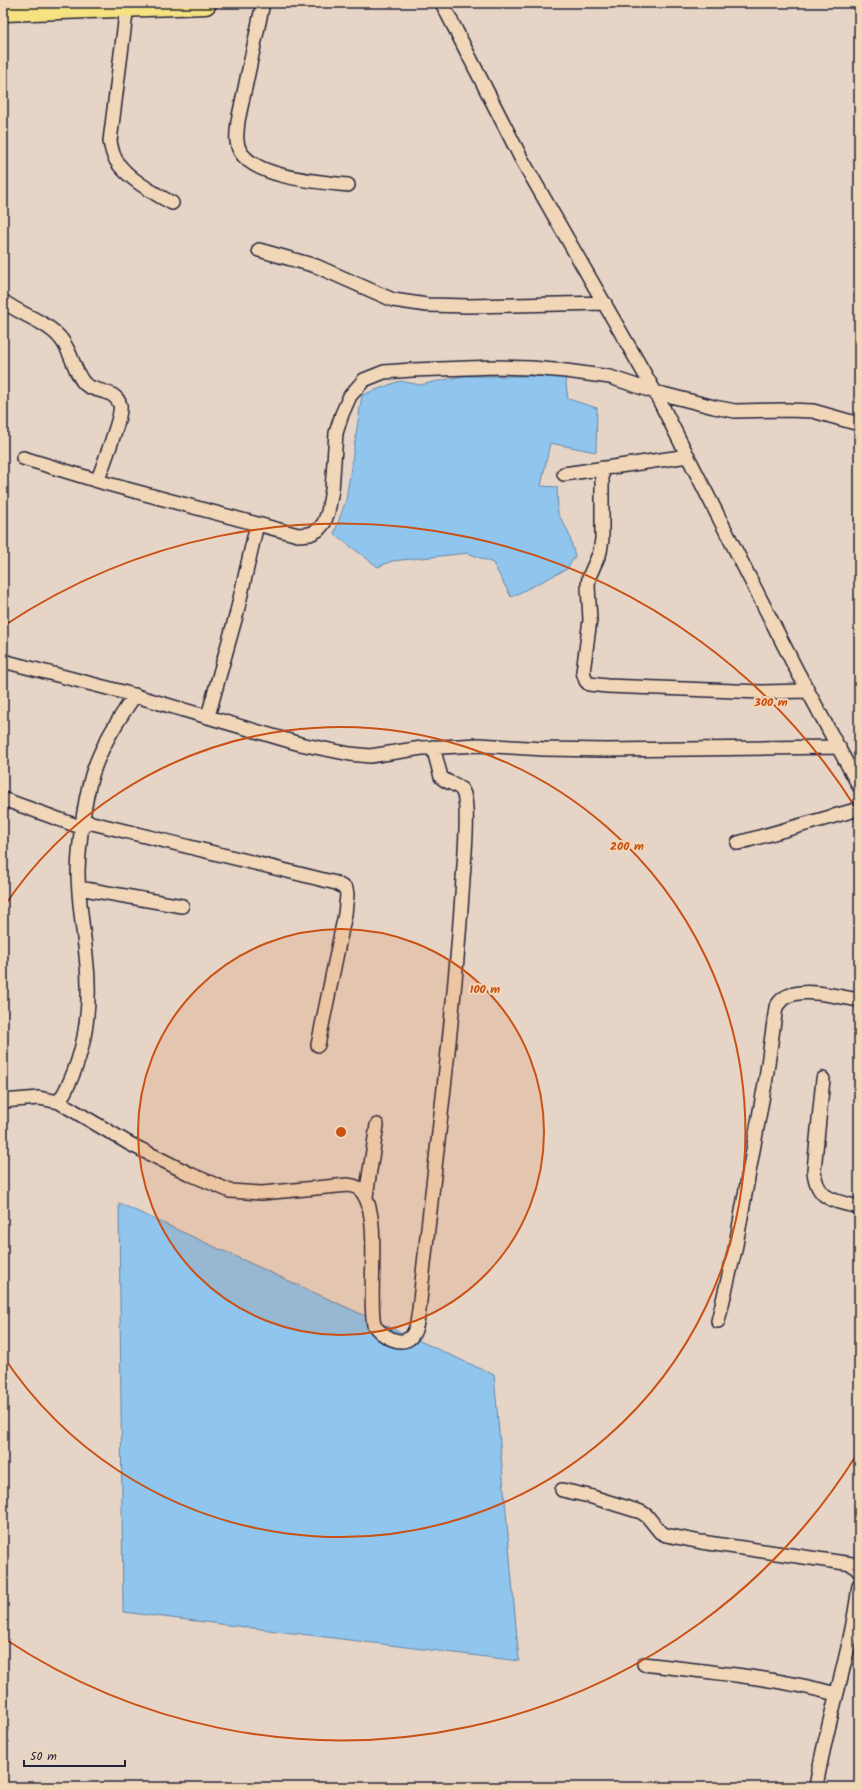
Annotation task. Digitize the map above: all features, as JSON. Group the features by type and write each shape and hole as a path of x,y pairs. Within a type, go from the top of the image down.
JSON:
{"highway":[{"path":"3,10 205,3"}],"street":[{"path":"263,3 238,121 236,138 241,152 251,162 269,171 290,177 348,185"},
{"path":"442,3 521,158 655,392 808,691 859,786"},
{"path":"113,5 110,141 114,158 122,167 151,192 172,203"},
{"path":"259,250 316,266 393,300 427,305 469,306 605,303"},
{"path":"3,301 54,331 68,348 81,380 86,386 112,395 118,400 121,406 119,418 98,480"},
{"path":"23,458 298,535 310,534 318,530 324,523 328,512 332,490 336,433 350,396 364,380 384,372 433,369 531,368 566,371 610,377 655,392 721,408 757,411 813,411 859,424"},
{"path":"564,474 688,456"},
{"path":"602,468 602,540 600,552 588,586 590,620 583,672 586,681 589,684 607,686 762,692 808,691"},
{"path":"208,716 236,616 257,524"},
{"path":"3,661 135,695 300,744 350,754 370,756 433,747 479,745 544,749 607,750 839,747"},
{"path":"63,1103 86,1027 88,985 78,871 92,775 116,724 135,695"},
{"path":"3,1101 39,1098 63,1103 102,1128 190,1174 230,1190 262,1193 348,1185 359,1188 366,1196 371,1211 374,1229 372,1279 374,1325 384,1336 403,1341 410,1339 413,1334 419,1310 452,1006 465,836 466,808 463,791 460,787 444,780 441,777 433,747"},
{"path":"3,799 84,824 336,883 346,889 345,914 318,1045"},
{"path":"738,843 859,809"},
{"path":"79,888 182,906"},
{"path":"718,1321 736,1250 766,1078 776,1007 783,998 794,994 808,993 859,1000"},
{"path":"823,1079 814,1170 815,1181 819,1192 829,1198 859,1207"},
{"path":"366,1196 377,1125"},
{"path":"562,1490 590,1496 641,1512 647,1516 660,1532 666,1535 702,1542 852,1564 859,1570"},
{"path":"816,1787 821,1756 836,1694 854,1648 859,1585"},
{"path":"644,1664 754,1678 811,1687 836,1694"}],"water":[{"path":"462,376 565,376 568,399 597,408 596,452 550,443 541,486 557,487 558,514 568,531 575,556 567,569 511,597 493,563 468,553 392,561 378,567 334,534 346,500 362,395 400,381 420,385"},
{"path":"119,1203 494,1375 519,1661 123,1612"}]}
